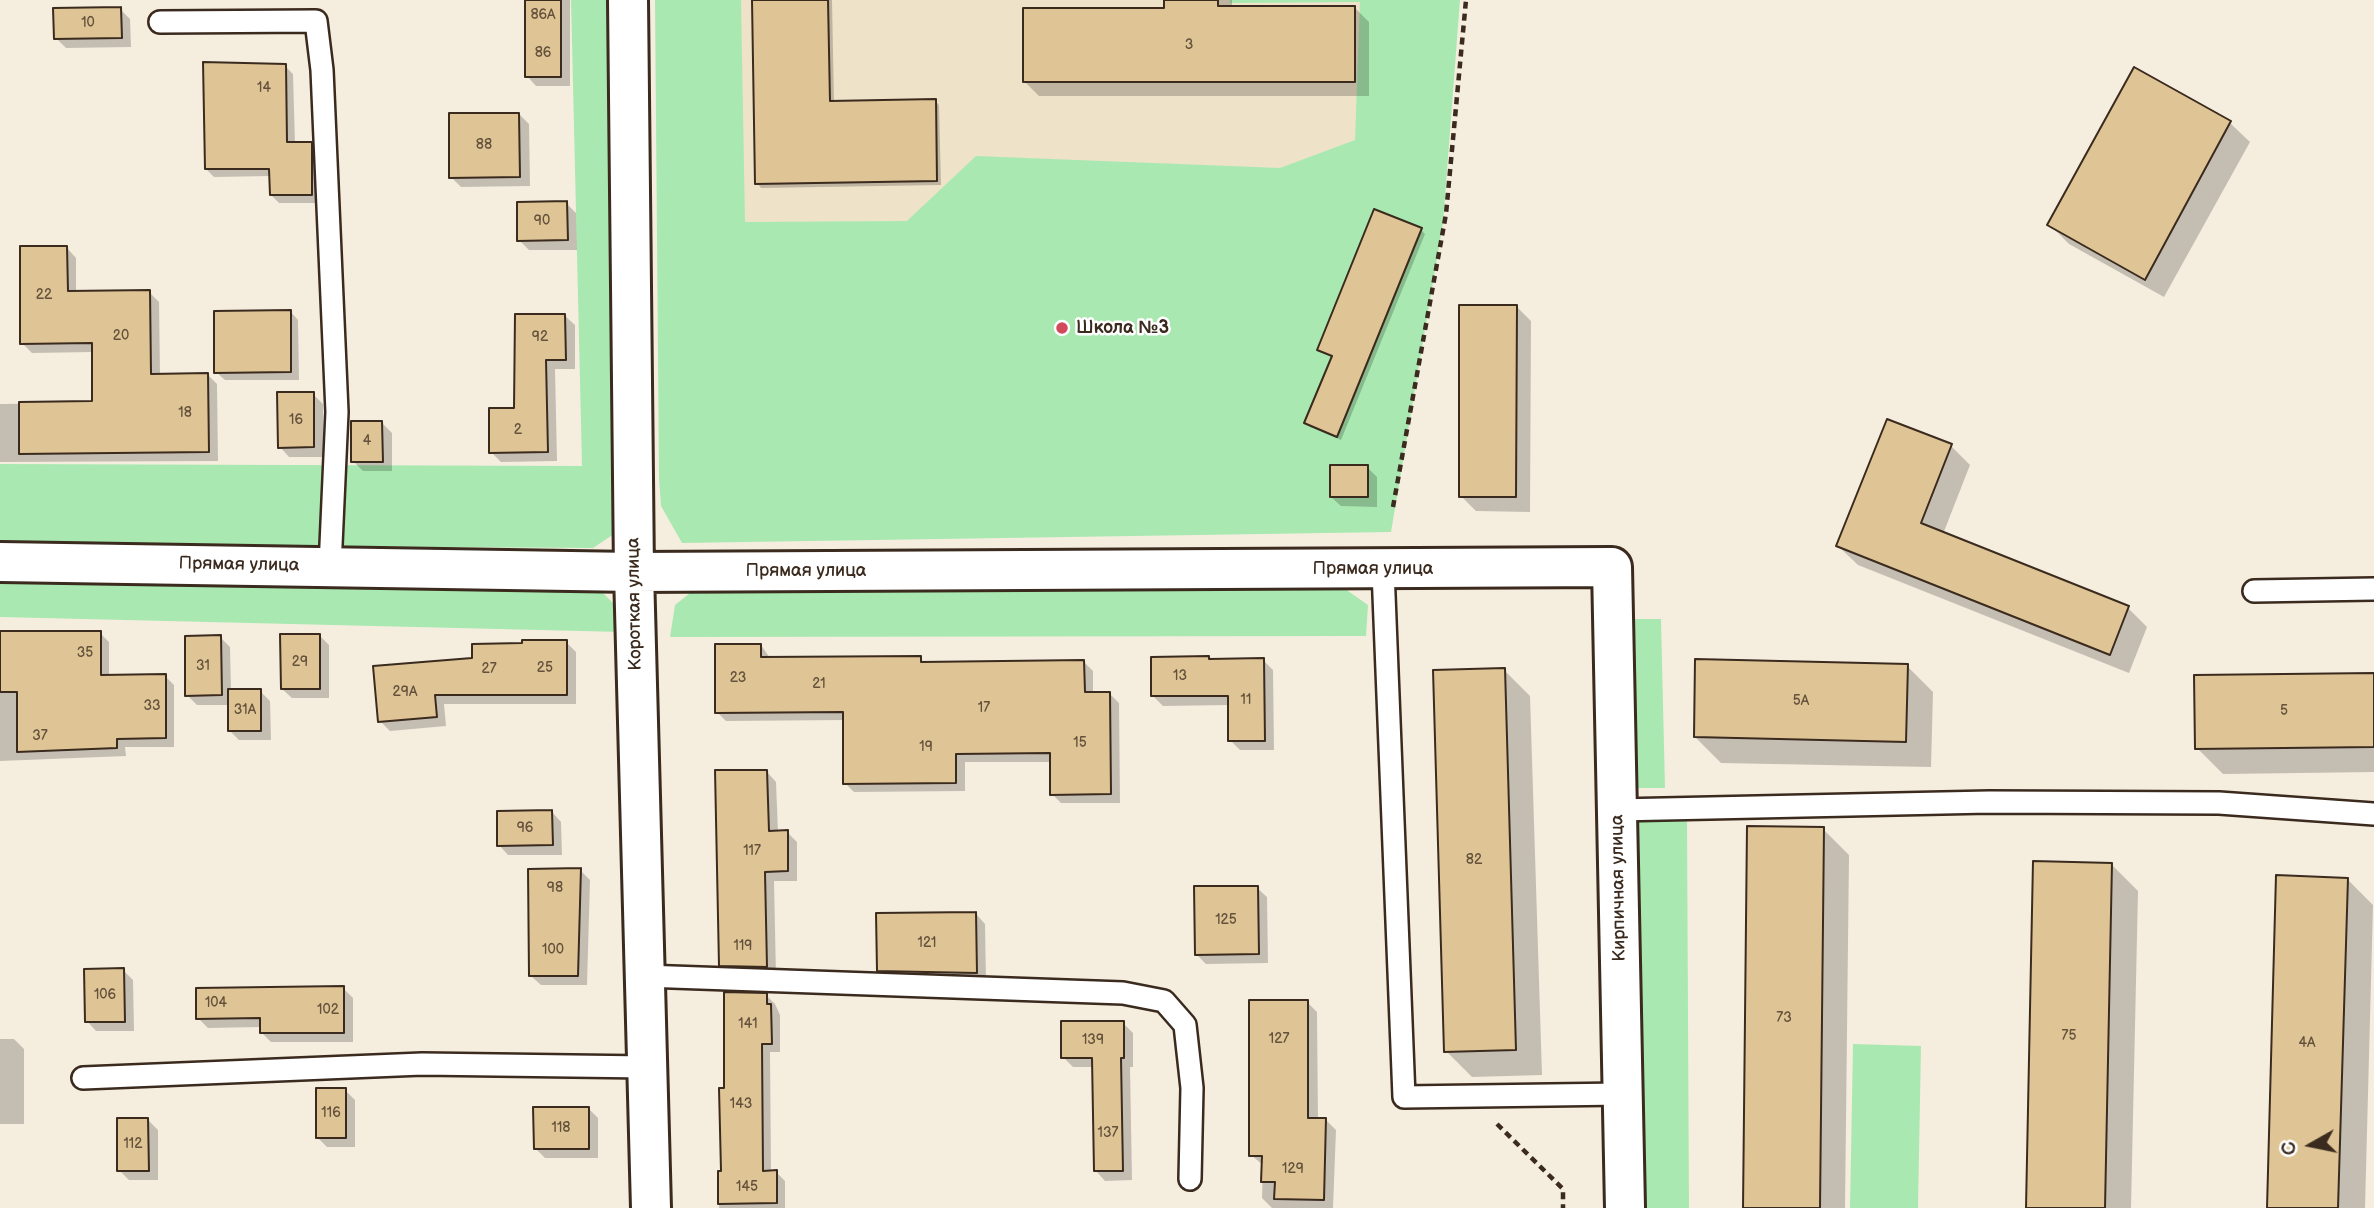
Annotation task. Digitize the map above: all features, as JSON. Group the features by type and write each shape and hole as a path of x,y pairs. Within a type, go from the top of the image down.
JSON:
{"street":[{"name":"Короткая улица","path":"628,0 634,572 651,1208"},
{"name":"Прямая улица","path":"0,562 634,572 1612,567"},
{"name":"Кирпичная улица","path":"1612,567 1625,1208"}],"lane":[{"path":"160,22 317,21 322,69 337,412 330,567"},
{"path":"1383,570 1404,1097 1623,1094"},
{"path":"2255,591 2374,589"},
{"path":"1617,810 1989,802 2192,803 2374,814"},
{"path":"645,975 1123,993 1164,1001 1185,1026 1192,1088 1190,1179"},
{"path":"83,1078 422,1064 647,1067"}],"path":[{"path":"1394,507 1446,214 1466,0"},
{"path":"1469,1096 1563,1189 1563,1208"}],"shaded area":[{"name":"Школа №3","path":"697,0 1450,0 1439,203 708,483"}],"green space":[{"path":"571,0 614,0 624,505 614,534 593,548 0,544 0,464 582,466"},
{"name":"Школа №3","path":"655,0 741,0 745,222 907,221 976,156 1280,168 1355,140 1360,2 1230,3 1230,0 1460,0 1443,223 1391,532 682,543 661,506 659,479"},
{"path":"0,576 595,585 614,604 623,632 0,617"},
{"path":"700,585 1341,586 1368,605 1366,636 670,637 675,605"},
{"path":"1631,619 1661,619 1665,788 1634,788"},
{"path":"1687,818 1689,1208 1641,1208 1639,819"},
{"path":"1853,1044 1921,1046 1918,1208 1850,1208"}],"building":[{"path":"525,0 561,0 561,77 525,77"},
{"path":"752,0 828,0 830,101 936,99 937,181 755,184"},
{"path":"1164,0 1218,0 1218,6 1355,6 1355,82 1023,82 1023,8 1164,8"},
{"path":"121,7 122,38 54,39 53,8"},
{"path":"203,62 286,64 287,142 312,142 312,195 270,195 269,169 205,169"},
{"path":"2134,67 2231,121 2145,280 2047,225"},
{"path":"449,113 519,113 520,177 449,178"},
{"path":"567,201 568,240 517,241 517,202"},
{"path":"1374,209 1422,228 1337,437 1304,423 1332,356 1317,350"},
{"path":"20,246 67,246 68,291 150,290 151,374 208,373 209,452 19,454 19,402 92,401 92,343 20,344"},
{"path":"1459,305 1517,305 1516,497 1459,497"},
{"path":"291,310 291,372 214,373 214,311"},
{"path":"515,314 565,314 566,360 546,360 548,452 489,453 489,408 514,408"},
{"path":"277,392 314,392 314,447 278,448"},
{"path":"1887,419 1952,444 1921,523 2129,606 2110,655 1836,546"},
{"path":"351,421 382,421 383,462 351,462"},
{"path":"1330,465 1368,465 1368,497 1330,497"},
{"path":"0,631 101,631 101,675 166,674 166,738 117,739 117,748 17,752 17,692 0,692"},
{"path":"280,634 320,634 320,689 281,689"},
{"path":"221,635 222,695 185,696 185,636"},
{"path":"522,640 567,640 567,695 435,695 437,717 378,722 373,666 472,658 472,644 522,643"},
{"path":"715,644 761,644 761,657 921,656 921,662 1084,660 1085,692 1110,692 1111,794 1050,795 1050,753 956,754 956,783 843,784 843,712 715,713"},
{"path":"1209,656 1209,659 1264,658 1265,741 1228,741 1228,696 1151,696 1151,657"},
{"path":"1695,659 1908,664 1906,742 1694,737"},
{"path":"1505,668 1516,1050 1444,1052 1433,670"},
{"path":"2374,673 2374,747 2195,749 2194,675"},
{"path":"228,689 261,689 261,731 228,731"},
{"path":"715,770 767,770 769,831 788,830 788,871 765,872 767,967 719,966"},
{"path":"552,810 553,845 497,846 497,811"},
{"path":"1747,826 1824,827 1820,1208 1743,1208"},
{"path":"2033,861 2112,863 2105,1208 2026,1208"},
{"path":"581,868 578,976 529,976 528,869"},
{"path":"2276,875 2348,878 2338,1208 2267,1208"},
{"path":"1194,886 1258,886 1259,954 1195,955"},
{"path":"976,912 977,973 877,971 876,913"},
{"path":"124,968 125,1022 85,1022 84,969"},
{"path":"344,986 344,1033 260,1033 260,1018 196,1019 196,988"},
{"path":"724,992 767,993 767,1004 771,1004 772,1044 762,1044 763,1171 777,1170 777,1203 718,1204 718,1171 721,1171 719,1088 724,1088"},
{"path":"1249,1000 1308,1000 1308,1118 1326,1118 1324,1200 1274,1199 1275,1182 1261,1182 1262,1156 1249,1156"},
{"path":"1061,1021 1124,1021 1124,1058 1121,1058 1123,1171 1094,1171 1092,1058 1061,1058"},
{"path":"316,1088 346,1088 346,1138 316,1138"},
{"path":"533,1107 589,1107 589,1149 534,1149"},
{"path":"117,1118 148,1118 149,1171 117,1171"}],"place":[{"name":"Школа №3","path":"1062,328"}]}
